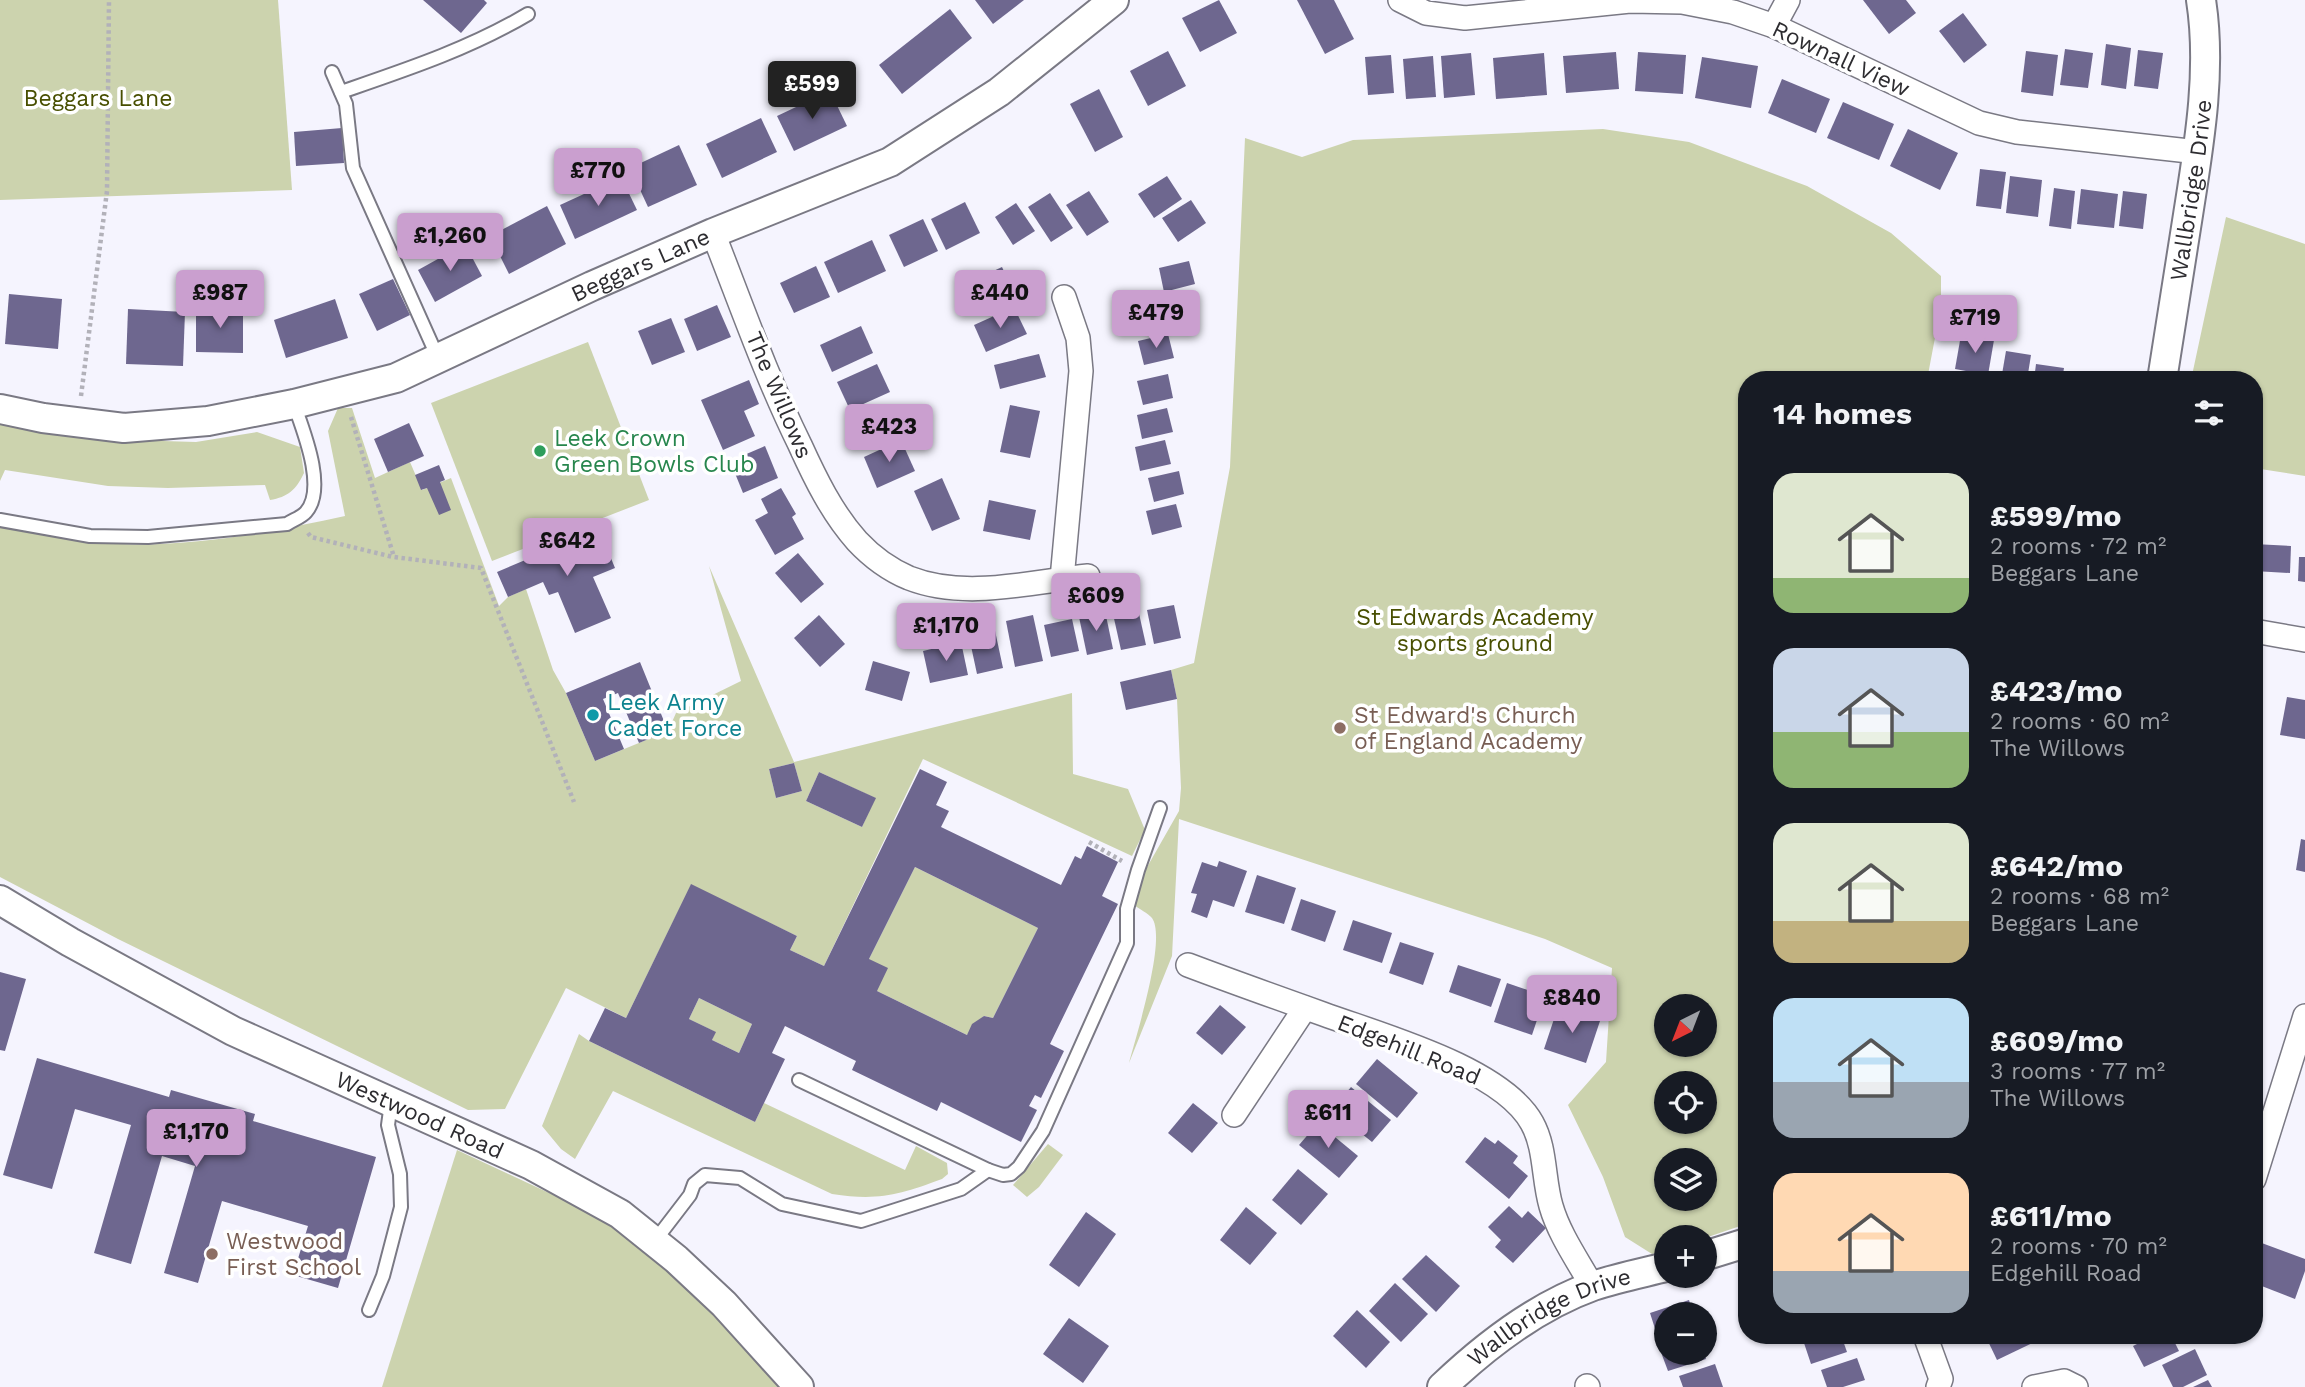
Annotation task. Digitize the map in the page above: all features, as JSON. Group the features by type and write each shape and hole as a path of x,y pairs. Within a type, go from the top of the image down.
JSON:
{"street":[{"name":"Beggars Lane","path":"0,409 43,418 124,428 196,422 294,404 396,378 592,286 713,233 890,162 999,92 1114,0"},
{"name":"Rownall View","path":"1400,0 1426,13 1465,18 1629,1 1682,2 1733,12 1774,26 1979,122 2017,132 2198,152"},
{"path":"1774,26 1788,0"},
{"name":"Wallbridge Drive","path":"2163,371 2198,152 2203,81 2204,20 2201,0"},
{"name":"The Willows","path":"713,233 780,404 832,507 858,541 885,565 909,578 938,586 973,589 1088,576"},
{"path":"1062,579 1081,371 1078,338 1064,297"},
{"path":"2263,632 2305,639"},
{"name":"Westwood Road","path":"0,900 70,943 233,1031 531,1165 620,1214 724,1304 799,1387"},
{"name":"Edgehill Road","path":"1188,965 1422,1050 1499,1088 1518,1105 1532,1123 1541,1147 1551,1208 1592,1286"},
{"path":"1234,1115 1305,1008"},
{"path":"2263,1144 2305,1016"},
{"path":"1717,1252 1738,1245"},
{"name":"Wallbridge Drive","path":"1442,1387 1468,1362 1537,1313 1592,1286 1654,1269"},
{"path":"1928,1344 1941,1379 1938,1387"},
{"path":"2034,1387 2064,1381 2076,1387"}],"lane":[{"path":"341,92 467,46 493,35 528,14"},
{"path":"332,72 346,104 354,167 438,358"},
{"path":"0,520 90,536 148,537 287,524 307,512 316,488 308,446 294,404"},
{"path":"799,1080 988,1170 1003,1175 1012,1174 1043,1131 1127,943 1127,909 1160,808"},
{"path":"369,1310 383,1276 401,1207 400,1174 388,1125 391,1103"},
{"path":"654,1242 690,1195 694,1184 705,1175 740,1178 782,1204 861,1221 961,1189 988,1170"}],"path":[{"path":"78,422 107,191 109,0"},
{"path":"348,408 394,557"},
{"path":"296,518 311,537 394,557 481,568 574,802"},
{"path":"1089,842 1138,870"}],"green space":[{"name":"Beggars Lane","path":"0,0 278,0 292,190 0,200"},
{"name":"St Edwards Academy sports ground","path":"1603,129 1689,142 1807,186 1891,233 1941,276 1941,306 1929,371 1738,371 1738,1227 1717,1234 1717,1225 1654,1225 1652,1254 1625,1237 1603,1177 1568,1105 1606,1062 1612,968 1545,939 1179,819 1172,956 1129,1063 1149,988 1156,946 1156,929 1152,918 1134,905 1138,883 1179,811 1181,788 1177,699 1171,670 1194,663 1230,467 1245,138 1302,157 1353,140"},
{"path":"2226,217 2305,244 2305,476 2263,469 2263,371 2193,371"},
{"name":"Leek Crown Green Bowls Club","path":"588,342 649,500 492,561 431,403"},
{"path":"338,408 352,408 375,478 410,462 422,490 451,478 499,606 508,597 526,589 553,670 566,693 595,761 668,731 676,713 741,681 709,566 794,762 1072,693 1073,774 1128,789 1145,830 1132,856 923,759 824,966 790,950 797,936 691,885 626,1018 566,988 505,1109 468,1110 118,939 0,877 0,524 95,542 157,544 221,539 345,516 328,431","holes":["794,763 802,791 776,798 769,769","819,772 875,798 862,827 806,801"]},
{"path":"0,422 130,440 196,442 257,432 300,447 304,473 291,492 270,500 265,485 168,488 108,486 5,470 0,481"},
{"path":"915,867 1038,928 993,1018 984,1016 967,1035 877,991 869,959"},
{"path":"699,998 752,1024 739,1053 712,1040 715,1032 689,1019"},
{"path":"579,1034 755,1122 764,1103 905,1170 916,1146 947,1163 948,1174 927,1185 900,1193 876,1197 832,1194 613,1091 575,1159 561,1149 542,1126"},
{"path":"1048,1144 1063,1155 1039,1187 1027,1197 1013,1185"},
{"path":"457,1150 654,1242 798,1387 382,1387"}],"building":[{"path":"423,0 484,0 487,3 461,33"},
{"path":"975,0 1024,0 993,24"},
{"path":"1219,0 1237,33 1200,52 1182,18"},
{"path":"1297,0 1334,0 1354,39 1325,54"},
{"path":"1863,0 1906,0 1916,13 1889,34"},
{"path":"950,9 972,38 902,94 879,65"},
{"path":"1963,13 1987,45 1964,63 1939,31"},
{"path":"2106,44 2131,48 2126,89 2101,85"},
{"path":"2065,49 2093,53 2088,88 2060,85"},
{"path":"2138,50 2163,53 2158,89 2134,86"},
{"path":"1168,51 1186,86 1148,106 1130,71"},
{"path":"2026,51 2058,55 2053,96 2021,92"},
{"path":"1616,52 1619,89 1566,93 1563,56"},
{"path":"1638,52 1686,55 1683,94 1635,91"},
{"path":"1471,53 1475,95 1444,98 1441,56"},
{"path":"1544,53 1547,95 1496,99 1493,58"},
{"path":"1391,55 1394,93 1368,95 1365,57"},
{"path":"1433,56 1436,97 1406,99 1403,59"},
{"path":"1702,57 1758,66 1751,108 1695,98"},
{"path":"1782,79 1830,99 1816,133 1768,113"},
{"path":"1099,89 1123,137 1095,152 1070,104"},
{"path":"830,91 847,126 794,151 777,116"},
{"path":"1843,102 1894,124 1879,160 1827,138"},
{"path":"761,118 777,152 722,178 706,144"},
{"path":"342,128 344,163 296,166 294,132"},
{"path":"1908,129 1958,153 1940,190 1890,166"},
{"path":"679,145 697,185 648,207 630,168"},
{"path":"1980,169 2006,172 2001,209 1976,206"},
{"path":"1167,176 1182,199 1154,218 1138,194"},
{"path":"2010,176 2042,180 2038,217 2006,213"},
{"path":"621,177 637,210 575,239 560,205"},
{"path":"2054,188 2075,191 2071,229 2049,226"},
{"path":"2081,189 2118,194 2114,228 2077,224"},
{"path":"1089,191 1109,222 1087,236 1066,205"},
{"path":"2123,191 2147,194 2143,229 2119,226"},
{"path":"1050,193 1073,228 1051,242 1028,207"},
{"path":"1191,200 1206,223 1178,242 1162,218"},
{"path":"965,202 980,233 946,250 931,219"},
{"path":"1016,203 1035,231 1013,245 995,217"},
{"path":"547,206 566,244 509,274 490,236"},
{"path":"923,219 938,251 904,267 889,235"},
{"path":"872,240 886,271 838,293 824,262"},
{"path":"465,244 482,276 435,302 418,270"},
{"path":"1189,261 1195,284 1164,292 1159,268"},
{"path":"816,266 830,297 794,313 780,283"},
{"path":"1002,267 1014,293 971,313 959,287"},
{"path":"393,279 410,315 377,331 359,294"},
{"path":"9,294 62,299 58,349 5,344"},
{"path":"1189,296 1194,320 1164,327 1158,303"},
{"path":"335,299 348,338 286,358 274,320"},
{"path":"717,305 731,337 697,351 684,319"},
{"path":"196,306 243,307 243,353 196,352"},
{"path":"1014,307 1027,334 986,352 974,325"},
{"path":"128,309 185,312 183,366 126,364"},
{"path":"671,318 685,352 652,365 638,331"},
{"path":"861,326 873,353 832,372 820,345"},
{"path":"1168,334 1174,358 1144,365 1138,341"},
{"path":"1961,335 1994,340 1989,371 1955,369"},
{"path":"2006,351 2031,355 2028,371 2003,371"},
{"path":"1039,354 1046,377 1000,389 994,365"},
{"path":"877,364 890,392 850,410 837,382"},
{"path":"2036,364 2064,368 2064,371 2035,371"},
{"path":"1168,374 1173,398 1143,405 1137,381"},
{"path":"749,380 759,404 744,411 755,436 723,450 701,400"},
{"path":"893,404 904,428 862,447 852,422"},
{"path":"1010,405 1040,411 1030,458 1000,452"},
{"path":"1167,408 1173,432 1142,439 1137,415"},
{"path":"409,423 424,456 388,472 374,439"},
{"path":"901,440 915,471 877,488 864,457"},
{"path":"1165,440 1171,464 1140,471 1135,447"},
{"path":"765,446 778,478 743,493 730,461"},
{"path":"439,465 445,480 440,482 451,510 439,515 427,488 421,490 415,475"},
{"path":"1179,471 1184,494 1154,502 1148,478"},
{"path":"942,478 960,519 932,531 914,491"},
{"path":"781,488 796,514 792,517 804,539 775,555 755,520 768,513 761,499"},
{"path":"989,500 1036,510 1030,540 983,531"},
{"path":"1176,504 1182,527 1152,535 1146,511"},
{"path":"599,529 615,568 593,577 611,618 575,633 558,592 549,595 543,582 508,597 497,572"},
{"path":"2263,544 2291,546 2290,573 2263,572"},
{"path":"798,553 824,584 801,603 775,573"},
{"path":"2299,557 2305,557 2305,582 2298,581"},
{"path":"1174,605 1181,638 1154,644 1147,610"},
{"path":"1138,609 1146,645 1121,650 1113,614"},
{"path":"1105,611 1113,649 1087,655 1079,617"},
{"path":"819,615 845,644 820,667 794,638"},
{"path":"1033,615 1043,661 1015,667 1006,621"},
{"path":"1072,619 1079,651 1051,657 1044,625"},
{"path":"994,626 1003,668 977,674 968,632"},
{"path":"961,642 968,675 930,683 923,651"},
{"path":"873,661 910,672 902,701 865,690"},
{"name":"Leek Army Cadet Force","path":"640,662 668,731 639,743 618,693 603,699 624,749 595,761 566,693"},
{"path":"1171,670 1177,699 1126,710 1120,682"},
{"path":"2287,697 2305,700 2305,739 2280,735"},
{"path":"794,763 802,791 776,798 769,769"},
{"path":"920,769 947,782 936,805 949,811 941,827 1061,885 1075,856 1081,859 1087,846 1118,862 1102,896 1118,904 1050,1044 1064,1051 1041,1098 1035,1095 1029,1106 1037,1110 1021,1142 941,1102 937,1111 852,1070 856,1061 785,1026 772,1053 785,1059 755,1122 589,1041 605,1008 626,1018 691,884 797,936 790,950 824,966","holes":["915,867 1038,928 993,1018 984,1016 972,1024 967,1035 877,991 888,968 869,959","699,998 752,1024 739,1053 712,1040 716,1032 689,1019"]},
{"path":"819,772 876,798 862,827 806,801"},
{"path":"2301,839 2305,840 2305,872 2296,870"},
{"path":"1219,861 1247,871 1234,907 1213,900 1207,918 1191,912 1197,894 1191,893 1202,862 1217,867"},
{"path":"1257,875 1296,888 1284,924 1245,912"},
{"path":"1301,899 1336,911 1325,942 1291,930"},
{"path":"1353,920 1392,933 1382,963 1343,950"},
{"path":"1400,942 1434,953 1423,985 1389,973"},
{"path":"1458,965 1501,979 1491,1007 1449,992"},
{"path":"0,972 26,979 5,1051 0,1050"},
{"path":"1507,983 1545,996 1532,1035 1494,1022"},
{"path":"1220,1005 1246,1027 1222,1055 1196,1033"},
{"path":"1558,1007 1600,1021 1586,1063 1544,1049"},
{"path":"37,1058 169,1097 171,1090 255,1114 253,1121 376,1157 338,1288 293,1275 308,1226 222,1201 198,1283 164,1273 195,1166 162,1156 131,1264 94,1253 131,1125 75,1109 52,1189 3,1175"},
{"path":"1377,1059 1418,1093 1397,1118 1356,1084"},
{"path":"1351,1087 1391,1120 1372,1142 1332,1110"},
{"path":"1193,1103 1218,1123 1192,1153 1168,1133"},
{"path":"1318,1123 1358,1156 1339,1178 1299,1145"},
{"path":"1485,1137 1495,1144 1498,1140 1518,1156 1513,1163 1528,1176 1509,1199 1465,1162"},
{"path":"1298,1169 1328,1194 1301,1225 1272,1200"},
{"path":"1509,1206 1522,1218 1528,1211 1546,1228 1513,1263 1495,1247 1501,1240 1488,1227"},
{"path":"1246,1207 1277,1233 1250,1265 1220,1240"},
{"path":"1086,1212 1116,1234 1079,1287 1049,1265"},
{"path":"2263,1243 2305,1259 2305,1271 2295,1299 2263,1287"},
{"path":"1426,1255 1460,1286 1436,1312 1402,1279"},
{"path":"1395,1283 1428,1314 1401,1342 1369,1311"},
{"path":"1357,1310 1390,1342 1366,1368 1333,1336"},
{"path":"1069,1318 1109,1346 1083,1383 1043,1354"},
{"path":"1804,1344 1844,1344 1847,1352 1811,1364"},
{"path":"1989,1344 2030,1344 1997,1360"},
{"path":"2176,1344 2179,1351 2144,1367 2133,1346"},
{"path":"2195,1349 2207,1375 2183,1387 2173,1387 2162,1365"},
{"path":"1857,1358 1865,1380 1843,1387 1827,1387 1821,1370"},
{"path":"1666,1365 1687,1365 1668,1371"},
{"path":"1715,1365 1723,1387 1683,1387 1679,1376"},
{"path":"2208,1380 2212,1387 2193,1387"}],"place":[{"name":"Leek Crown Green Bowls Club","path":"540,451"},
{"name":"Leek Army Cadet Force","path":"593,715"},
{"name":"St Edward's Church of England Academy","path":"1340,728"},
{"name":"Westwood First School","path":"212,1254"}]}
